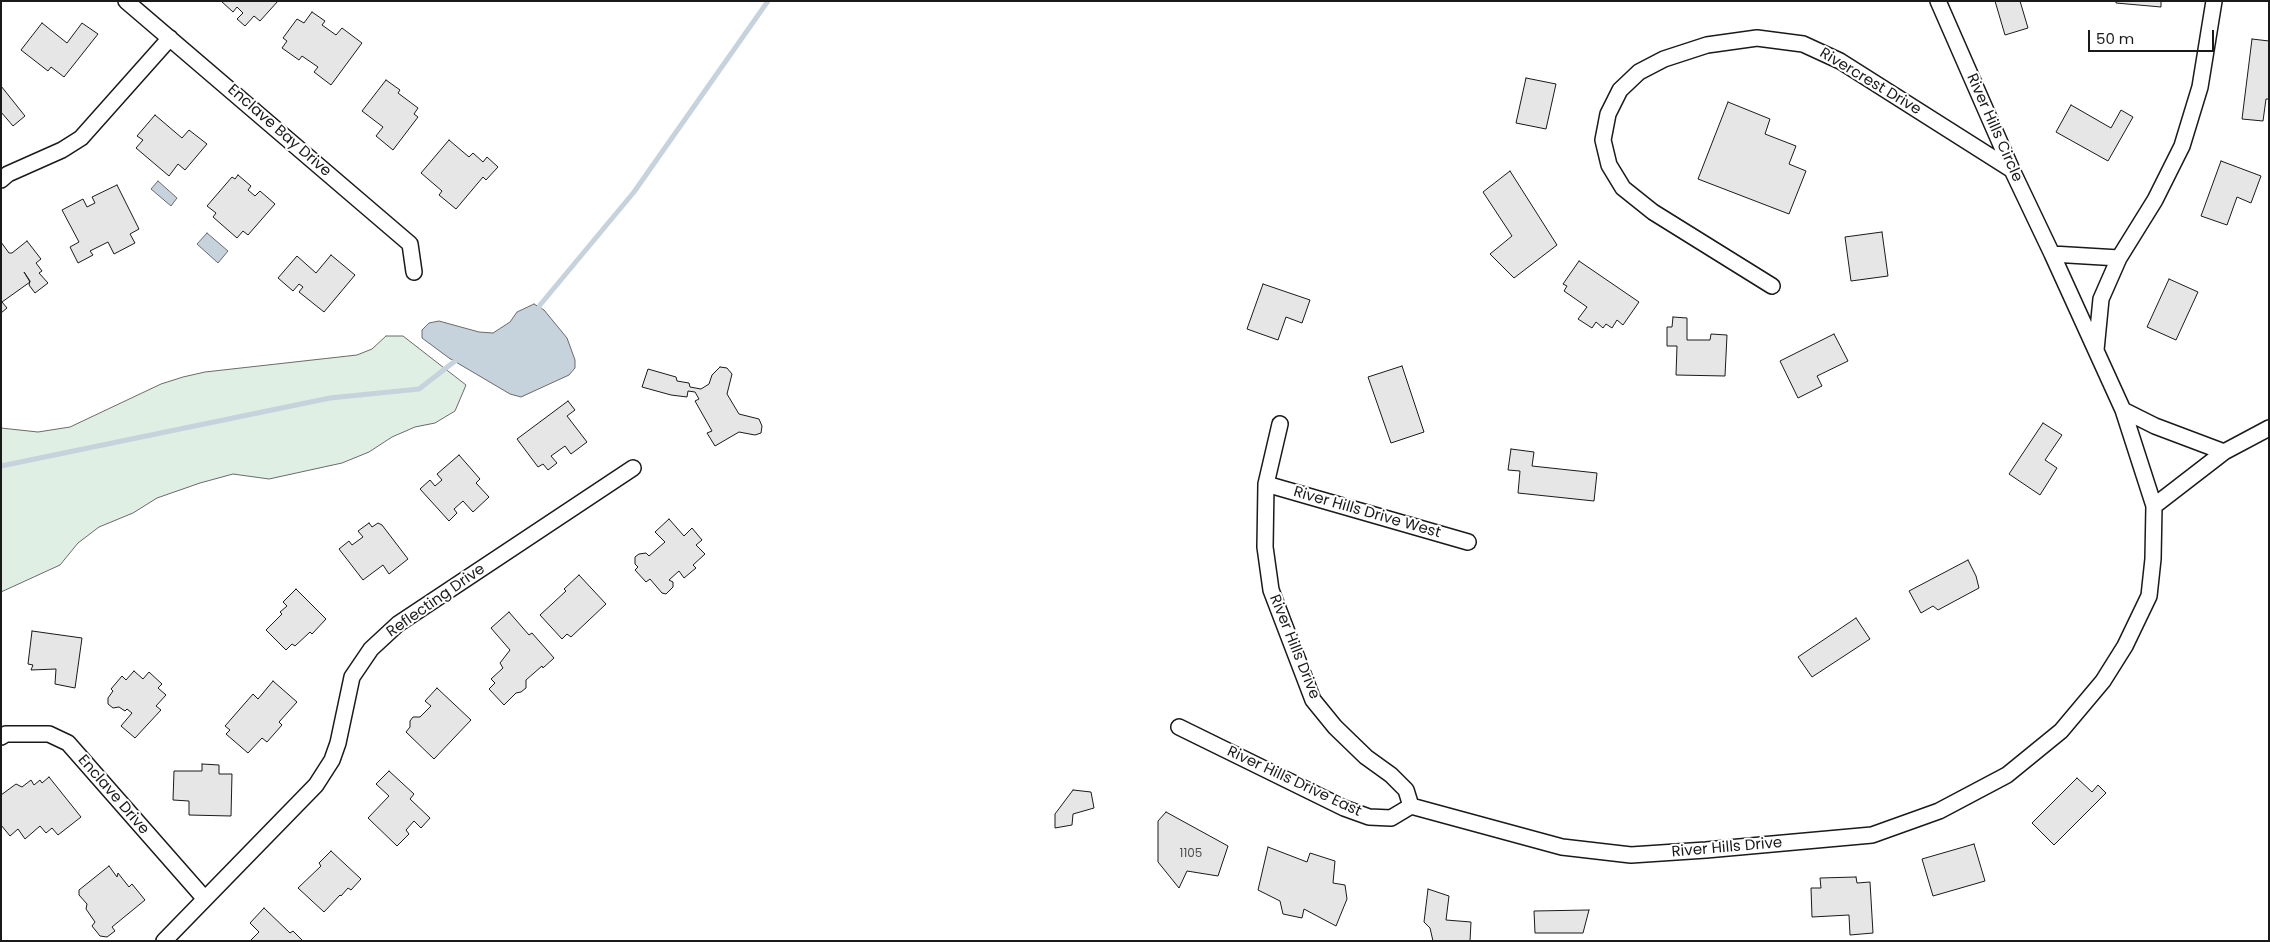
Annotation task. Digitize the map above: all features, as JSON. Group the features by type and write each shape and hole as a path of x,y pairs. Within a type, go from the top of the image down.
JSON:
{"street":[{"name":"Enclave Bay Drive","path":"126,1 410,244 414,272"},
{"name":"River Hills Circle","path":"1938,1 2012,170 2123,410 2154,506"},
{"path":"2096,350 2102,299 2119,258 2155,200 2182,146 2200,87 2214,1"},
{"path":"1,180 62,150 81,138 170,38"},
{"name":"Rivercrest Drive","path":"1772,286 1653,212 1623,188 1609,164 1603,140 1608,114 1620,90 1639,72 1664,59 1707,45 1757,38 1803,44 1840,61 2012,170"},
{"path":"2052,254 2119,258"},
{"path":"2123,410 2155,426 2224,452"},
{"name":"River Hills Drive","path":"1280,424 1266,484 1265,547 1271,590 1313,700 1335,727 1366,757 1391,775 1406,790 1411,806 1562,847 1631,855 1872,835 1939,811 2007,775 2062,732 2103,681 2125,646 2149,596 2153,559 2154,506"},
{"path":"2154,506 2224,452 2269,428"},
{"name":"Reflecting Drive","path":"164,941 316,785 332,760 338,743 352,677 371,649 398,624 633,468"},
{"name":"River Hills Drive West","path":"1266,484 1468,542"},
{"name":"River Hills Drive East","path":"1179,727 1344,808 1369,817 1390,818 1411,806"},
{"name":"Enclave Drive","path":"1,737 6,734 49,734 68,743 205,899"}],"green space":[{"path":"386,336 403,336 466,385 455,411 435,423 415,427 392,437 369,452 342,463 269,479 233,474 157,498 133,513 99,527 78,543 60,565 1,592 1,428 38,432 70,427 161,384 183,377 205,372 357,355 372,349"}],"shaded area":[{"path":"158,181 177,198 171,206 151,189"},
{"path":"207,233 228,251 218,263 197,244"},
{"path":"534,304 544,310 567,338 575,360 575,368 569,375 521,397 510,394 449,358 422,338 422,330 429,323 439,321 479,332 493,333 510,322 517,312"}],"building":[{"path":"221,1 278,1 260,21 254,16 245,26 237,19 243,13 237,7 233,12"},
{"path":"1995,1 2020,1 2028,28 2005,35"},
{"path":"2116,1 2161,1 2161,7 2116,3"},
{"path":"312,12 325,21 322,25 336,35 342,28 362,43 331,85 314,72 318,67 302,56 299,60 282,48 287,41 283,38 297,19 304,23"},
{"path":"42,23 67,43 82,23 98,34 64,77 51,67 48,71 21,50"},
{"path":"2252,39 2269,41 2269,99 2266,99 2263,121 2242,119"},
{"path":"1526,78 1556,84 1546,129 1516,123"},
{"path":"386,80 400,90 398,93 418,108 414,114 418,117 393,150 376,136 383,127 362,111"},
{"path":"1,86 25,116 13,126 1,112"},
{"path":"1728,102 1770,119 1765,134 1796,146 1789,164 1806,171 1789,214 1698,179"},
{"path":"2071,105 2111,128 2121,110 2133,117 2108,161 2056,132"},
{"path":"155,115 182,138 189,130 207,144 185,170 178,164 169,176 136,148 143,140 137,136"},
{"path":"449,140 469,157 473,153 483,162 487,157 498,167 486,180 483,177 456,209 439,195 442,191 421,173"},
{"path":"2221,161 2261,176 2251,203 2237,197 2227,225 2201,216"},
{"path":"1510,171 1557,245 1514,278 1490,254 1512,236 1483,192"},
{"path":"238,175 251,186 248,190 255,196 260,191 275,204 248,235 243,231 237,238 213,217 216,213 207,206 232,177 235,179"},
{"path":"117,185 139,229 130,234 135,243 114,254 108,242 90,251 93,255 78,263 70,247 79,242 62,210 83,199 87,207 95,203 92,197"},
{"path":"1882,232 1888,276 1851,281 1845,237"},
{"path":"27,241 41,259 36,263 42,271 39,273 48,283 35,293 29,285 30,282 2,302 7,308 1,313 1,242 9,253 12,253"},
{"path":"331,255 355,275 324,312 299,292 303,287 299,284 293,291 278,278 297,256 316,273"},
{"path":"1579,261 1639,302 1623,325 1617,320 1612,328 1606,324 1603,328 1596,322 1592,328 1578,319 1587,307 1564,291 1567,286 1563,284"},
{"path":"2169,279 2198,292 2176,340 2147,327"},
{"path":"1263,284 1310,300 1302,323 1286,317 1278,340 1247,329"},
{"path":"1673,317 1687,318 1687,340 1710,340 1711,334 1727,335 1725,376 1676,375 1677,346 1667,346 1667,327 1672,327"},
{"path":"1834,334 1848,361 1817,376 1822,386 1798,398 1780,361"},
{"path":"1402,366 1424,432 1391,443 1368,377"},
{"path":"720,367 727,368 732,374 727,394 739,414 759,419 762,426 761,433 755,435 739,432 715,446 707,433 712,431 695,401 699,399 695,392 688,391 687,397 671,395 642,387 648,369 676,377 677,381 689,383 690,387 701,389 709,384 712,375"},
{"path":"568,401 575,410 567,416 587,442 571,454 565,446 551,456 557,463 548,470 543,464 538,467 517,439"},
{"path":"2043,423 2062,435 2045,460 2057,468 2040,495 2009,474"},
{"path":"1511,449 1534,452 1532,466 1597,473 1594,501 1518,493 1520,471 1508,470"},
{"path":"459,455 480,479 476,483 489,497 473,512 463,501 454,509 457,513 449,521 420,489 430,480 435,486 442,480 437,474"},
{"path":"669,519 684,536 692,528 702,540 696,545 705,554 693,565 696,568 684,578 679,571 669,580 673,582 673,587 666,594 662,593 650,579 646,582 635,570 638,567 635,564 635,557 646,553 649,556 665,542 655,532"},
{"path":"369,523 372,527 378,523 382,525 408,559 389,574 383,565 363,580 339,549 349,541 352,545 363,537 358,531"},
{"path":"1968,560 1976,576 1979,588 1938,610 1933,606 1921,613 1909,591"},
{"path":"579,575 606,604 571,637 567,634 562,639 540,615 566,591 564,589"},
{"path":"296,589 326,619 312,634 310,632 295,646 292,644 286,650 266,630 282,614 280,612 287,606 283,602"},
{"path":"509,612 529,635 532,633 554,658 526,680 526,688 516,693 504,705 489,689 495,683 491,679 503,668 500,663 510,650 491,628"},
{"path":"1856,618 1870,639 1812,677 1798,657"},
{"path":"32,631 82,638 75,688 55,684 56,669 31,670 33,665 28,664"},
{"path":"134,671 143,679 149,672 162,684 158,688 166,695 156,706 161,710 135,738 121,726 132,713 127,709 125,711 119,707 113,708 108,704 108,698 113,691 111,689 122,676 126,680"},
{"path":"273,681 297,702 279,722 282,725 267,742 262,738 248,753 226,734 230,730 225,726 253,694 258,699"},
{"path":"437,688 471,720 434,759 406,732 410,727 410,721 413,717 420,717 431,706 425,701"},
{"path":"202,764 219,765 219,774 232,774 231,816 189,815 189,801 173,800 174,771 202,771"},
{"path":"389,771 414,794 410,799 430,818 421,828 414,821 406,830 409,834 397,846 368,818 389,796 376,784"},
{"path":"49,777 81,817 58,835 52,828 46,833 40,826 25,839 18,829 10,836 1,825 1,795 16,784 22,787 31,780 34,785 40,780 42,783"},
{"path":"2077,778 2092,792 2098,785 2106,793 2054,845 2032,823"},
{"path":"1073,790 1091,792 1094,808 1073,814 1072,825 1055,828 1055,814"},
{"path":"1166,812 1228,846 1218,876 1187,871 1179,888 1158,862 1158,821"},
{"path":"1974,844 1985,881 1933,896 1922,859"},
{"path":"1268,847 1307,862 1310,853 1335,861 1333,883 1345,885 1347,899 1336,926 1304,909 1302,918 1283,914 1280,901 1258,890"},
{"path":"331,851 361,879 351,890 348,888 340,895 324,912 298,888 321,866 319,863"},
{"path":"109,866 117,877 118,873 129,887 132,884 145,900 112,927 115,931 107,937 100,936 92,926 95,922 86,909 87,904 79,895 79,890"},
{"path":"1856,877 1857,883 1870,882 1873,933 1850,935 1849,915 1812,917 1811,888 1821,888 1820,878"},
{"path":"1428,889 1449,896 1446,920 1471,922 1470,941 1433,941 1430,928 1424,922"},
{"path":"264,908 290,933 293,931 303,941 250,941 259,932 250,923"},
{"path":"1589,910 1583,933 1535,933 1534,911"}],"waterway":[{"path":"538,312 540,305 634,192 768,1"},
{"path":"1,466 330,398 419,389 459,358"}]}
